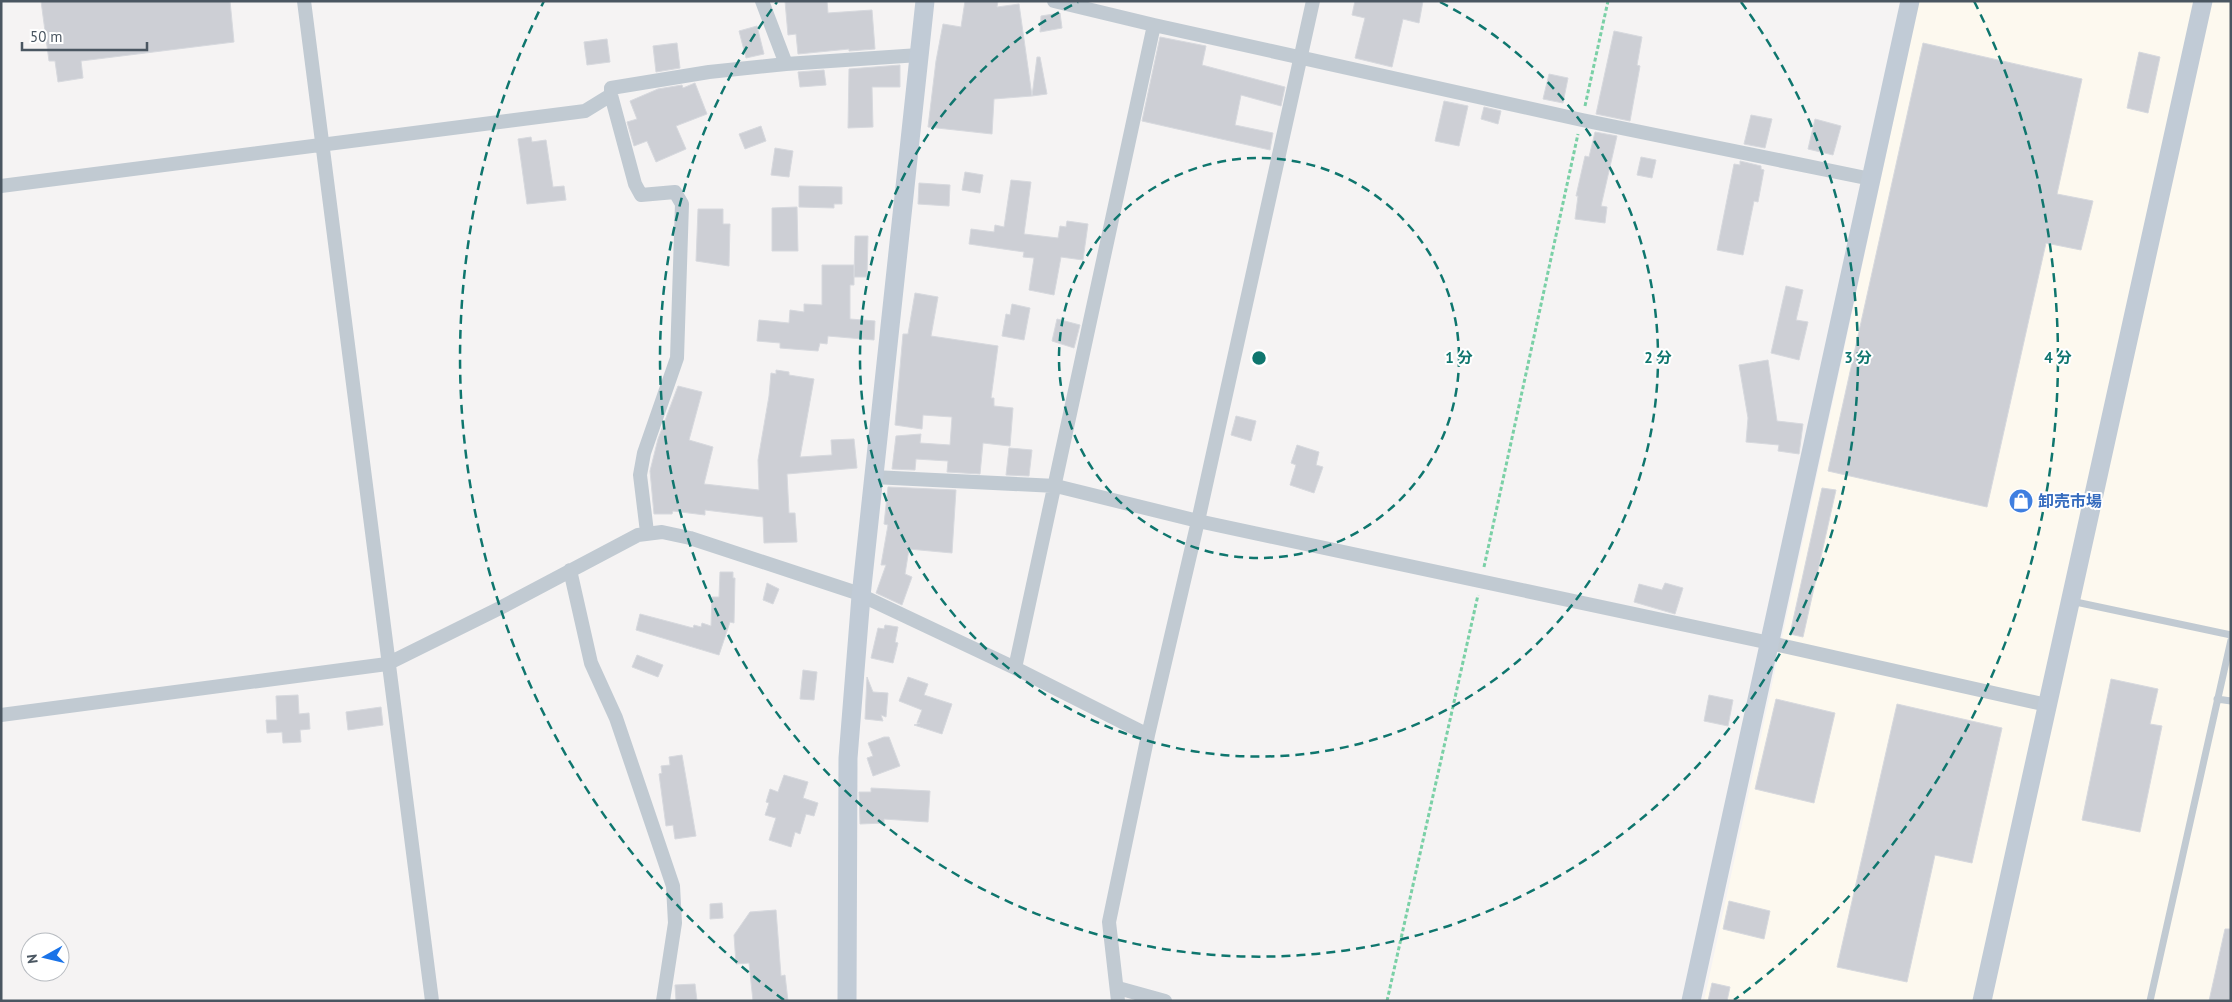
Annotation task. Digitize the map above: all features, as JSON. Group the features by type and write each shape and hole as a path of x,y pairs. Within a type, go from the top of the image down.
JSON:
{"street":[{"path":"304,1 432,1001"},
{"path":"762,1 786,64"},
{"path":"847,1001 848,758 873,478 925,1"},
{"path":"1054,1 1582,120 1871,179"},
{"path":"1165,1001 1118,994 1109,922 1148,736 1198,521 1313,1"},
{"path":"1691,1001 1910,1"},
{"path":"1982,1001 2203,1"},
{"path":"1015,668 1056,486 1154,25"},
{"path":"647,532 640,475 644,454 677,358 682,204 675,192 641,195 635,184 610,95 611,88 709,72 786,64 918,55"},
{"path":"1,186 584,111 610,95"},
{"path":"873,478 1056,486 1198,521 1481,580 2047,705"},
{"path":"1,715 388,664 500,608 638,535 647,532 662,532 690,538 854,592 1015,668 1148,736"},
{"path":"570,570 591,664 616,718 673,886 675,923 663,1001"}],"lane":[{"path":"2070,601 2231,635"},
{"path":"2150,1001 2231,640"},
{"path":"2218,698 2231,702"}],"path":[{"path":"1387,1001 1608,1"}],"shaded area":[{"name":"卸売市場","path":"1919,1 2231,1 2231,1001 1704,1001"}],"building":[{"path":"41,1 230,1 234,42 81,61 83,78 58,82 55,61 49,61"},
{"path":"785,1 827,1 828,13 872,10 875,49 849,51 849,49 798,54 796,34 788,35"},
{"path":"965,1 998,1 997,7 1019,4 1032,96 994,99 992,134 928,127 936,61 943,24 961,27"},
{"path":"1355,1 1423,1 1419,23 1403,19 1392,67 1355,58 1365,18 1352,15"},
{"path":"1060,13 1062,28 1040,32 1041,16"},
{"path":"757,26 764,54 746,58 739,31"},
{"path":"1614,31 1642,37 1637,65 1640,66 1630,121 1596,114"},
{"path":"1160,37 1206,46 1202,65 1285,87 1281,106 1241,95 1235,125 1273,133 1270,150 1142,121"},
{"path":"607,39 610,62 587,65 584,42"},
{"path":"677,43 680,68 656,72 653,46"},
{"path":"1923,43 2082,79 2057,194 2093,201 2081,250 2046,243 1987,507 1828,471"},
{"path":"2139,52 2160,57 2148,113 2127,108"},
{"path":"1037,57 1040,57 1047,94 1032,96"},
{"path":"900,65 900,87 872,87 873,127 848,128 849,69"},
{"path":"824,70 826,85 800,87 798,72"},
{"path":"1549,74 1568,78 1563,103 1543,99"},
{"path":"695,83 707,114 676,126 686,149 656,162 647,141 634,146 627,122 637,119 630,101 658,89 682,85 683,88"},
{"path":"1444,101 1468,106 1459,146 1435,141"},
{"path":"1484,107 1501,111 1498,124 1481,119"},
{"path":"1751,115 1772,119 1765,148 1744,144"},
{"path":"1815,119 1841,126 1833,155 1808,149"},
{"path":"761,126 766,141 745,149 739,134"},
{"path":"1595,132 1617,136 1601,206 1607,207 1605,223 1575,219 1578,196 1576,196 1585,156 1589,157"},
{"path":"531,137 532,142 546,140 553,187 564,186 566,200 527,204 518,139"},
{"path":"775,148 793,151 789,177 771,175"},
{"path":"1641,157 1656,160 1652,178 1637,175"},
{"path":"1740,161 1761,166 1761,169 1764,170 1758,202 1754,201 1743,255 1717,250 1734,164 1740,165"},
{"path":"965,172 983,175 980,193 962,190"},
{"path":"1011,180 1031,182 1024,234 1058,238 1060,226 1066,227 1067,221 1088,224 1083,260 1061,257 1054,295 1029,290 1034,258 1023,257 1024,252 969,244 971,229 994,232 995,225 1004,227"},
{"path":"919,183 950,185 949,206 918,204"},
{"path":"799,186 842,187 842,204 834,204 834,208 799,207"},
{"path":"797,207 798,251 772,251 772,208"},
{"path":"698,209 723,209 723,224 730,224 729,266 696,261"},
{"path":"855,236 868,236 867,277 854,277"},
{"path":"822,265 854,265 854,285 850,285 850,319 875,321 874,340 828,336 827,344 820,343 818,351 780,348 780,343 757,341 759,320 789,323 790,310 804,312 804,304 822,305"},
{"path":"1786,286 1803,290 1796,320 1808,322 1799,360 1771,353"},
{"path":"915,293 938,297 931,336 998,346 991,398 994,398 994,406 1013,408 1010,446 983,443 980,474 947,472 948,461 916,459 915,470 892,469 896,436 921,434 920,443 950,445 952,417 923,415 922,429 895,425 903,334 908,334"},
{"path":"1012,304 1030,308 1024,340 1002,336 1006,314 1010,315"},
{"path":"1057,319 1080,325 1074,348 1052,341"},
{"path":"1768,360 1777,421 1803,424 1799,454 1778,451 1779,445 1746,442 1748,418 1739,365"},
{"path":"776,370 789,372 789,375 814,379 800,457 832,455 831,440 854,439 857,468 787,474 789,513 795,513 797,542 764,543 763,517 705,510 705,515 673,511 672,514 654,514 650,471 658,439 678,386 702,392 689,440 713,447 704,484 759,490 758,460 771,373 776,374"},
{"path":"1236,416 1256,421 1251,441 1231,435"},
{"path":"1297,445 1319,452 1316,465 1323,467 1314,493 1290,485 1296,465 1291,463"},
{"path":"1009,448 1032,450 1029,476 1006,475"},
{"path":"888,487 956,490 952,553 909,549 905,574 912,577 902,605 876,593 886,565 881,565 888,525 884,524"},
{"path":"1822,488 1836,490 1803,637 1790,634"},
{"path":"720,572 733,572 733,578 735,578 734,623 730,622 719,655 636,630 640,614 693,628 694,625 701,627 702,623 711,626 712,597 719,597"},
{"path":"767,583 779,589 773,604 763,600"},
{"path":"1665,583 1683,588 1675,614 1634,602 1639,584 1662,590"},
{"path":"885,625 898,627 895,642 898,643 893,663 871,658 878,628 884,629"},
{"path":"637,655 663,665 658,677 632,667"},
{"path":"803,670 817,672 814,700 800,699"},
{"path":"867,677 873,692 888,693 886,717 881,715 883,721 865,719"},
{"path":"908,677 928,684 924,695 952,704 942,734 914,725 920,723 917,723 922,710 899,701"},
{"path":"2111,679 2158,689 2150,724 2162,726 2140,832 2082,820"},
{"path":"298,695 299,714 309,713 310,729 300,730 301,742 283,743 282,732 267,733 266,720 277,720 276,696"},
{"path":"1709,695 1733,700 1728,726 1704,721"},
{"path":"1776,699 1835,713 1814,803 1755,789"},
{"path":"1897,704 2002,728 1972,863 1935,855 1907,982 1837,967"},
{"path":"381,707 383,725 348,730 346,712"},
{"path":"889,737 900,766 873,776 867,758 873,756 868,743"},
{"path":"682,755 696,836 675,839 673,825 666,826 659,774 662,773 661,766 670,765 669,757"},
{"path":"784,775 808,782 803,798 818,803 814,816 806,814 800,834 795,832 791,847 769,840 776,818 765,815 769,803 766,802 770,789 778,792"},
{"path":"871,788 930,791 928,822 884,819 884,823 860,824 859,792 871,792"},
{"path":"1729,901 1770,911 1764,939 1723,929"},
{"path":"722,903 723,918 710,919 710,904"},
{"path":"776,910 781,976 785,975 788,1001 753,1001 749,963 736,964 734,935 750,912"},
{"path":"2225,929 2231,929 2231,1001 2209,1001"},
{"path":"1712,983 1730,987 1727,1001 1708,1001"},
{"path":"695,984 697,1001 676,1001 675,985"}],"place":[{"name":"卸売市場","path":"2021,501"}]}
